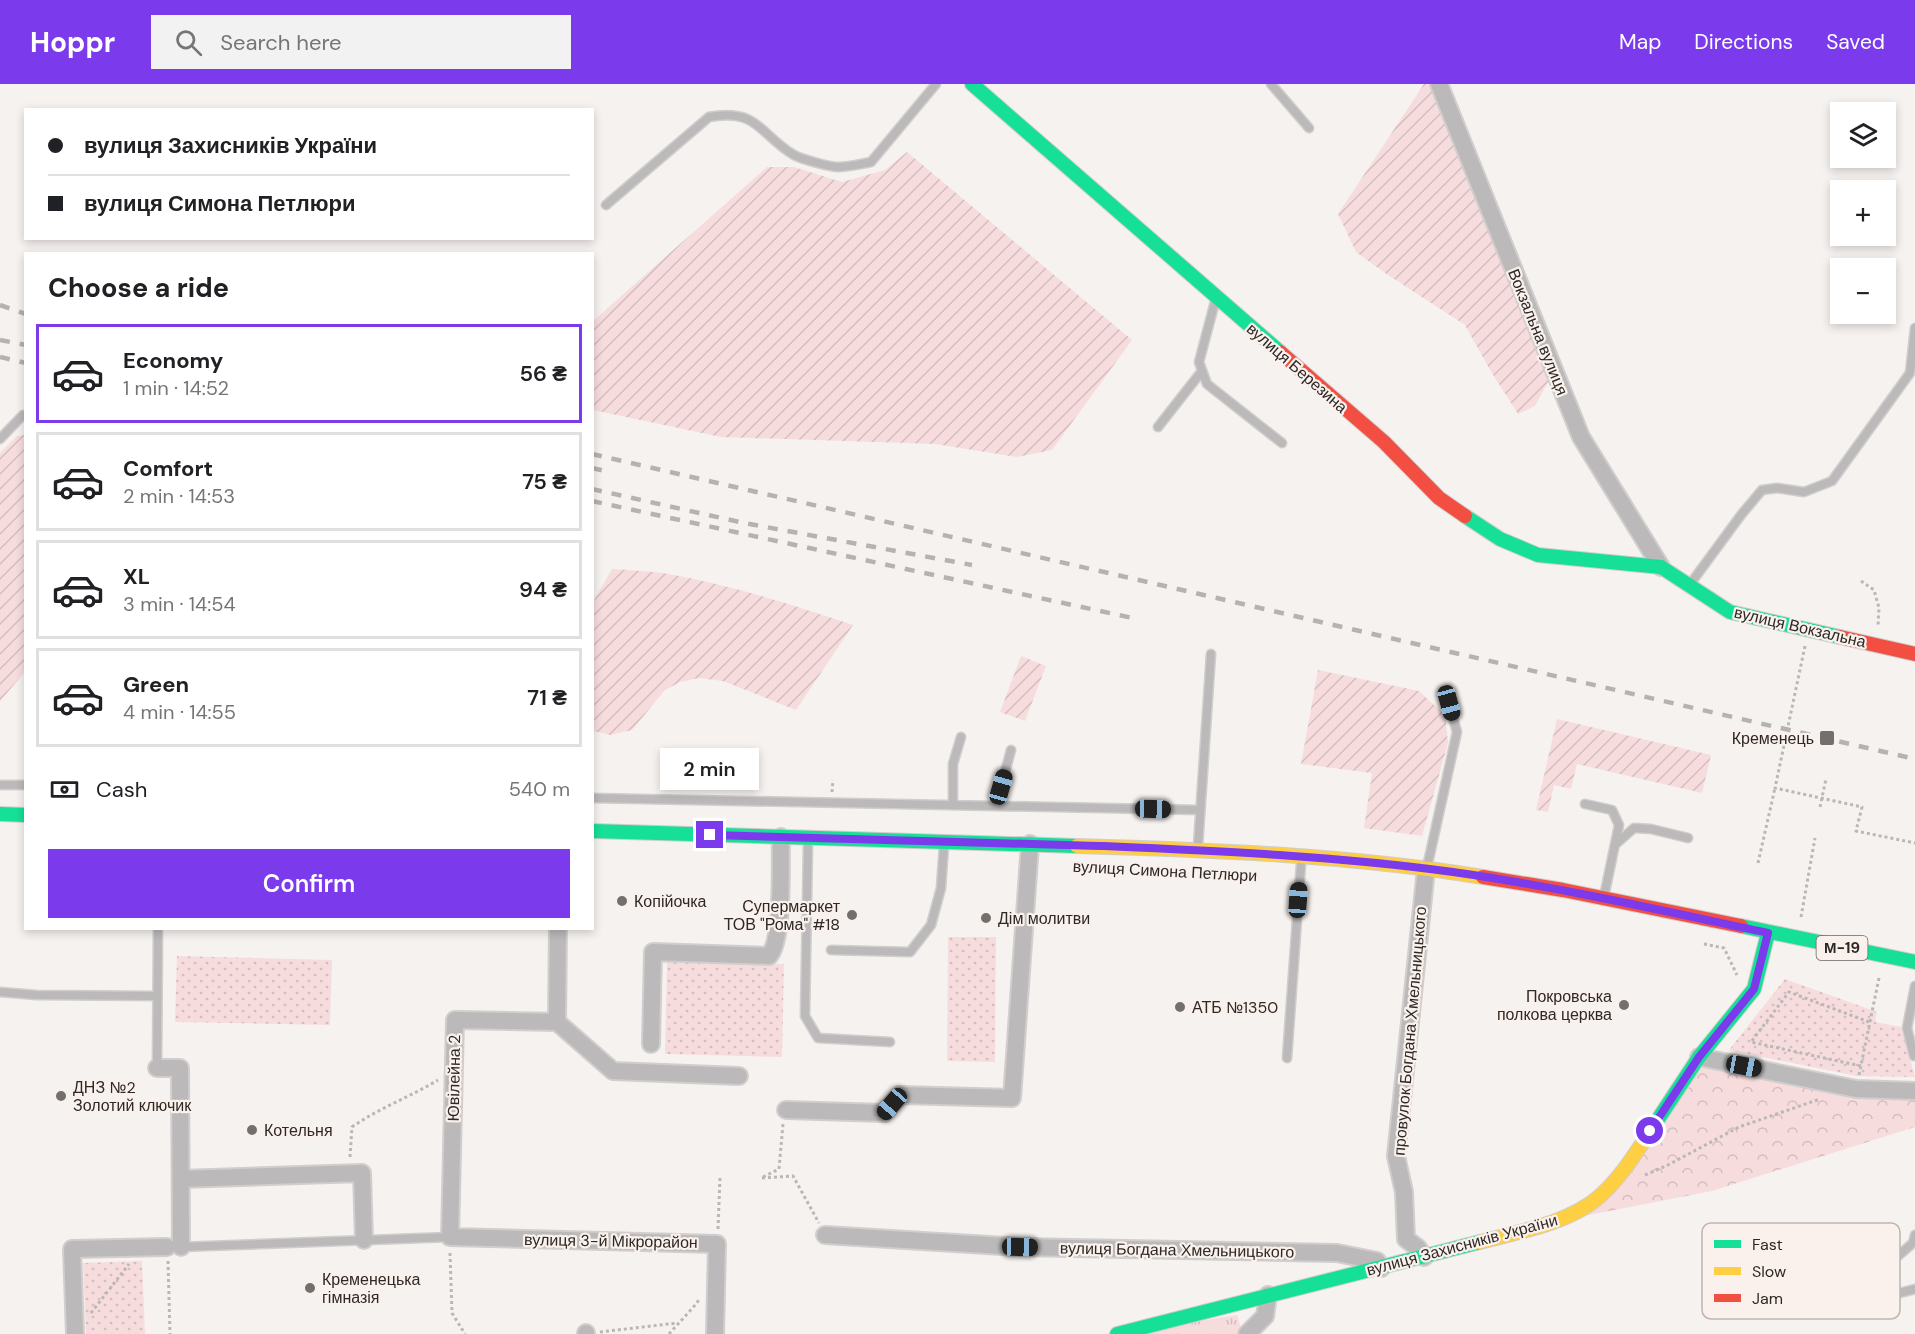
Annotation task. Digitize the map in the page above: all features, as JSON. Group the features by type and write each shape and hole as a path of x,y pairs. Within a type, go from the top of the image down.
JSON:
{"main road":[{"name":"вулиця Березина","path":"972,84 1383,442 1439,498 1500,539 1538,555 1661,567"},
{"name":"вулиця Вокзальна","path":"1661,567 1730,612 1915,654"},
{"path":"0,814 24,814"},
{"name":"вулиця Симона Петлюри","path":"594,831 1197,850"},
{"name":"М-19","path":"1197,850 1301,857 1464,874 1604,899 1915,962"},
{"name":"вулиця Захисників України","path":"1117,1334 1558,1221 1599,1197 1626,1168 1699,1057 1754,989 1768,933"}],"street":[{"name":"Вокзальна вулиця","path":"1439,84 1581,437 1661,567"},
{"path":"651,1044 653,952 769,956 774,950 779,917 781,837"},
{"path":"786,1110 885,1113 900,1095 1012,1098 1029,844"},
{"name":"провулок Богдана Хмельницького","path":"1424,1257 1418,1248 1406,1239 1404,1192 1396,1156 1426,869"},
{"path":"558,930 557,1022 613,1071 739,1076"},
{"name":"Ювілейна 2","path":"450,1237 455,1020 557,1022"},
{"path":"1699,1057 1856,1089 1915,1091"},
{"path":"75,1334 72,1249 174,1247 181,1179 180,1068 157,1068"},
{"path":"181,1179 362,1173 364,1240"},
{"name":"вулиця Богдана Хмельницького","path":"825,1235 1020,1247 1337,1253 1377,1261 1381,1268"},
{"name":"вулиця 3-й Мікрорайон","path":"450,1237 717,1244 715,1334"},
{"path":"1247,1334 1265,1316 1268,1295"}],"lane":[{"path":"606,205 709,117 725,114 744,117 761,127 794,156 837,167 871,162 936,84"},
{"path":"1271,84 1309,128"},
{"path":"1216,297 1199,362 1207,384 1282,443"},
{"path":"1690,584 1762,490 1777,488 1804,492 1832,481 1910,373 1915,328"},
{"path":"1158,427 1202,371"},
{"path":"0,440 23,415"},
{"path":"1197,850 1211,654"},
{"path":"1426,869 1457,732 1449,703"},
{"path":"953,805 953,764 961,736"},
{"path":"996,806 1011,750"},
{"path":"0,785 24,785"},
{"path":"594,798 1200,810"},
{"path":"1585,804 1612,810 1619,825 1604,899"},
{"path":"1617,843 1634,828 1651,829 1688,838"},
{"path":"808,838 806,1016 818,1038 890,1042"},
{"path":"831,950 910,952 932,925 941,888 944,842"},
{"path":"1287,1058 1301,857"},
{"path":"157,1068 158,930"},
{"path":"1914,1056 1907,1028 1915,986"},
{"path":"0,992 36,995 157,996"},
{"path":"1900,1254 1913,1243 1915,1235"},
{"path":"174,1247 450,1237"},
{"path":"1900,1293 1915,1289"}],"path":[{"path":"1861,581 1874,590 1879,608 1877,646"},
{"path":"1758,863 1809,630"},
{"path":"1820,807 1826,779"},
{"path":"1775,788 1862,807 1856,831 1915,843"},
{"path":"1797,939 1815,838"},
{"path":"1701,944 1724,948 1739,979"},
{"path":"1861,1066 1751,1042 1789,992 1869,1022"},
{"path":"1856,1089 1873,1004"},
{"path":"351,1174 352,1127 454,1070"},
{"path":"1635,1179 1666,1166 1739,1127 1827,1097"},
{"path":"786,1110 781,1134 779,1169 762,1178 793,1176 825,1235"},
{"path":"717,1244 720,1177"},
{"path":"450,1237 452,1313 465,1334"},
{"path":"75,1334 143,1247"},
{"path":"170,1334 174,1247"},
{"path":"669,1334 697,1304 700,1293"},
{"path":"585,1334 679,1323"}],"green space":[{"path":"1424,84 1439,84 1554,371 1535,406 1518,414 1465,325 1356,252 1338,214"},
{"path":"907,152 1132,340 1052,450 1017,457 935,444 721,437 594,410 594,320 767,167 794,167 842,182 885,170"},
{"path":"24,435 24,673 0,701 0,453 17,436"},
{"path":"612,569 663,573 783,602 853,625 796,710 723,681 699,678 680,682 665,690 632,730 610,735 594,731 594,600"},
{"path":"1021,656 1046,666 1025,721 1000,712"},
{"path":"1318,670 1419,691 1445,715 1448,743 1422,836 1364,828 1372,773 1301,764"},
{"path":"1557,719 1711,755 1702,793 1577,764 1571,789 1554,785 1548,812 1536,810"},
{"path":"948,937 996,937 995,1062 947,1061"},
{"path":"177,956 332,960 330,1025 175,1022"},
{"path":"667,961 784,964 782,1057 665,1054"},
{"path":"1785,979 1877,1012 1875,1022 1901,1027 1915,1077 1856,1076 1729,1050"},
{"path":"1699,1057 1915,1091 1915,1127 1712,1191 1558,1221 1599,1197"},
{"path":"142,1261 145,1334 86,1334 83,1263"},
{"path":"1237,1315 1241,1328 1240,1334 1117,1334"}],"railway":[{"path":"0,305 24,313"},
{"path":"0,340 24,345"},
{"path":"0,357 24,363"},
{"path":"594,454 1915,759"},
{"path":"594,468 605,471"},
{"path":"594,489 744,523 972,565"},
{"path":"594,501 1137,619"}],"traffic: fast":[{"path":"972,84 1280,352"},
{"path":"1465,516 1500,539 1538,555 1661,567 1730,612 1840,637"},
{"path":"0,814 24,815"},
{"path":"594,831 1077,846"},
{"path":"1741,926 1915,962"},
{"path":"1651,1130 1699,1057 1754,989 1768,933"},
{"path":"1117,1334 1480,1242"}],"traffic: slow":[{"path":"1077,846 1331,859 1382,863 1483,877"},
{"path":"1480,1242 1559,1220 1588,1205 1615,1181 1651,1130"}],"traffic: jam":[{"path":"1280,352 1384,442 1439,498 1465,516"},
{"path":"1840,637 1915,654"},
{"path":"1483,877 1563,890 1741,926"}],"place":[{"name":"Кременець","path":"1827,738"},
{"name":"Копійочка","path":"622,901"},
{"name":"Супермаркет ТОВ \"Рома\" #18","path":"852,915"},
{"name":"Дім молитви","path":"986,918"},
{"name":"Покровська полкова церква","path":"1624,1005"},
{"name":"АТБ №1350","path":"1180,1007"},
{"name":"ДНЗ №2 Золотий ключик","path":"61,1096"},
{"name":"Котельня","path":"252,1130"},
{"name":"Кременецька гімназія","path":"310,1288"}],"route":[{"path":"710,835 1197,850 1326,859 1453,872 1497,879 1768,933 1754,989 1699,1057 1650,1131"}]}
